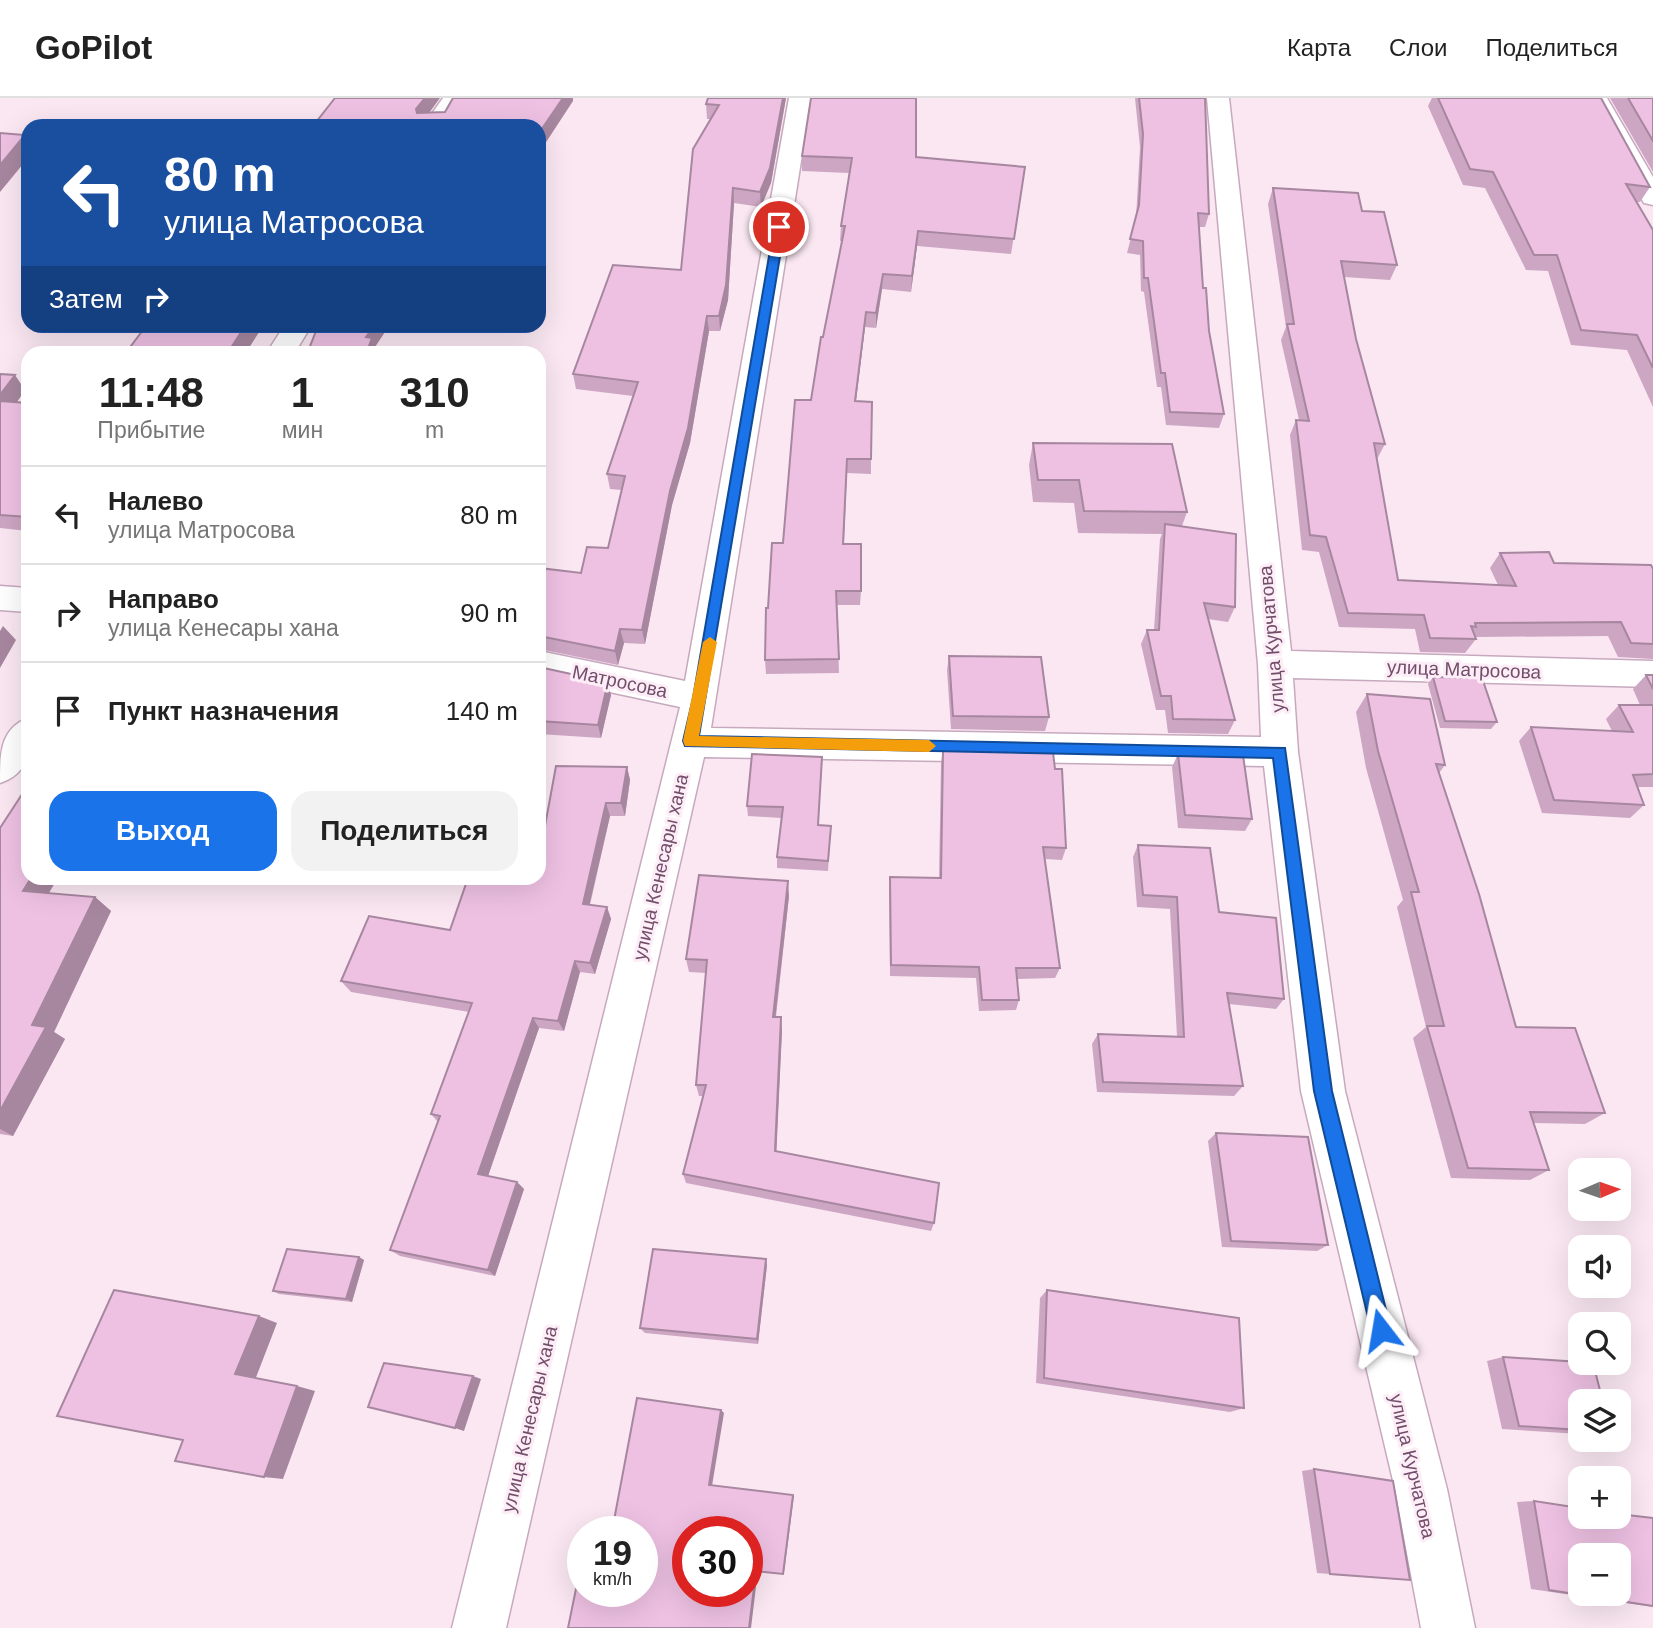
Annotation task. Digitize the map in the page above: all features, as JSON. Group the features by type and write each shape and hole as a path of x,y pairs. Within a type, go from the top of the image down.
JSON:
{"street":[{"path":"440,119 454,98"},
{"name":"улица Кенесары хана","path":"479,1628 700,698 800,98"},
{"name":"улица Курчатова","path":"1218,98 1275,664 1280,752 1323,1091 1421,1489 1448,1628"},
{"path":"1596,98 1653,198"},
{"path":"0,598 21,600"},
{"name":"улица Матросова","path":"1275,664 1653,674"},
{"name":"Матросова","path":"546,665 700,698"},
{"path":"0,768 21,741"},
{"path":"690,741 1280,752"}],"building":[{"path":"335,98 425,98 416,109 417,113 445,112 453,98 563,98 546,123 546,119 318,119"},
{"path":"708,98 783,98 770,168 760,192 733,188 726,285 719,316 707,316 688,428 670,491 642,630 620,629 615,651 546,637 546,569 581,573 587,547 608,548 625,476 607,474 638,382 573,374 613,265 681,270 693,149 719,105 706,104"},
{"path":"811,98 916,98 916,157 1025,167 1014,239 918,231 912,276 883,274 876,313 866,312 855,401 872,402 871,459 847,459 843,544 861,544 861,591 836,591 839,659 765,660 766,608 772,543 783,543 795,400 811,400 821,337 845,226 841,226 852,158 802,156"},
{"path":"1139,98 1205,98 1209,214 1198,213 1203,288 1206,288 1209,331 1224,414 1170,412 1165,373 1161,373 1148,278 1144,278 1143,241 1130,239 1139,205 1143,134"},
{"path":"1438,98 1601,98 1650,187 1626,184 1653,230 1653,368 1637,335 1581,330 1557,255 1534,255 1493,172 1470,169"},
{"path":"1628,98 1653,98 1653,141"},
{"path":"0,133 21,135 21,140 0,165"},
{"path":"1273,188 1358,193 1362,211 1384,212 1397,265 1341,261 1356,339 1385,444 1374,443 1398,580 1516,586 1500,553 1549,552 1554,563 1651,565 1653,644 1631,643 1621,622 1475,623 1476,627 1471,626 1476,639 1430,638 1424,615 1348,613 1326,537 1310,535 1296,420 1309,421 1287,324 1294,324"},
{"path":"141,333 240,333 232,346 131,346"},
{"path":"315,333 369,333 366,337 372,338 369,346 310,346"},
{"path":"0,374 15,375 0,395"},
{"path":"0,401 21,402 21,516 0,515"},
{"path":"1033,443 1172,444 1187,512 1084,511 1079,480 1038,480"},
{"path":"1165,524 1236,534 1235,607 1204,603 1235,720 1173,719 1171,696 1161,696 1147,630 1159,630"},
{"path":"949,656 1041,657 1049,717 953,716"},
{"path":"546,669 608,682 598,725 546,721"},
{"path":"1646,675 1653,675 1653,689"},
{"path":"1433,677 1482,678 1497,722 1445,721"},
{"path":"1367,694 1430,699 1445,765 1436,764 1479,894 1516,1027 1575,1028 1605,1113 1530,1112 1549,1170 1468,1168 1427,1026 1444,1026 1411,892 1419,892 1378,751"},
{"path":"1619,705 1653,705 1653,774 1633,775 1644,805 1554,800 1531,727 1633,732"},
{"path":"943,750 1053,752 1055,769 1062,769 1066,848 1043,847 1060,968 1016,968 1019,1000 982,1000 979,967 891,965 890,877 941,878"},
{"path":"752,754 822,757 818,825 831,826 828,861 777,857 783,807 747,806"},
{"path":"1178,754 1243,755 1252,819 1185,815"},
{"path":"556,766 627,767 621,803 606,803 583,904 607,907 590,963 575,961 558,1021 533,1018 478,1174 517,1182 488,1270 390,1250 440,1116 431,1114 472,1003 341,981 369,916 450,930 466,885 546,885 546,821"},
{"path":"21,796 21,885 27,885 23,891 95,897 32,1025 46,1027 0,1111 0,828"},
{"path":"1138,845 1210,848 1219,912 1276,918 1284,999 1227,993 1243,1086 1103,1082 1098,1034 1184,1037 1177,897 1143,895"},
{"path":"699,875 788,881 773,1017 781,1017 775,1151 939,1183 934,1223 683,1174 706,1085 696,1085 707,960 686,959"},
{"path":"1216,1133 1308,1137 1328,1245 1231,1241"},
{"path":"287,1249 359,1257 346,1299 273,1291"},
{"path":"653,1249 766,1259 757,1339 640,1328"},
{"path":"114,1290 259,1316 235,1374 297,1386 264,1477 175,1461 183,1440 57,1416"},
{"path":"1047,1290 1239,1318 1244,1408 1044,1378"},
{"path":"1503,1357 1568,1361 1568,1375 1596,1375 1600,1389 1568,1389 1568,1429 1519,1426"},
{"path":"384,1363 473,1376 455,1428 368,1407"},
{"path":"637,1398 721,1410 709,1485 793,1495 783,1574 763,1572 763,1516 672,1516 672,1607 752,1607 749,1628 568,1628 572,1607 658,1607 658,1516 615,1516"},
{"path":"1314,1469 1393,1481 1410,1580 1330,1574"},
{"path":"1534,1501 1568,1506 1568,1529 1631,1529 1631,1515 1653,1518 1653,1606 1631,1603 1631,1543 1568,1543 1568,1593 1549,1590"}],"slow traffic":[{"path":"710,642 690,741 929,746"}],"route":[{"path":"779,227 700,698 690,741 1280,752 1323,1091 1381,1330"}]}
